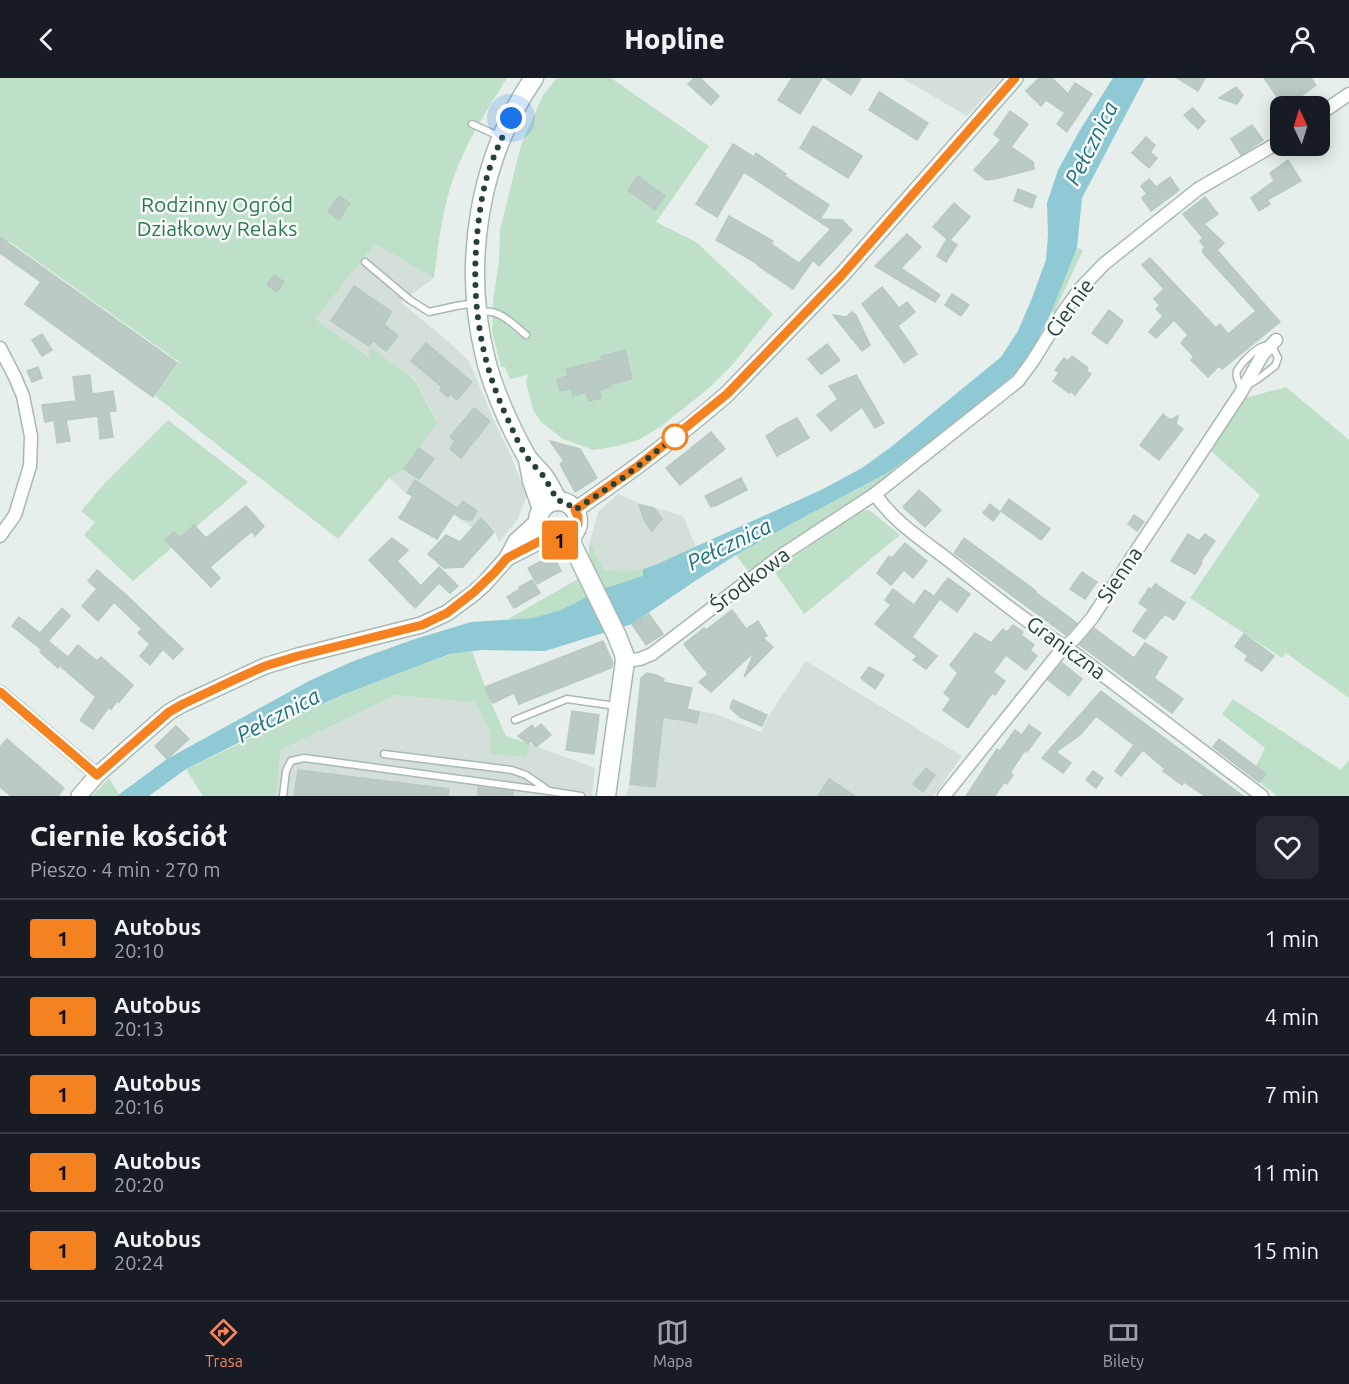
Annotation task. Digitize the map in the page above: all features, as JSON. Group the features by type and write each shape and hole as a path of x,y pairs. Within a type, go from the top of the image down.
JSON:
{"main road":[{"path":"529,80 488,174 478,221 475,255 476,308 484,356 491,377 509,423 528,459 532,481 546,510 540,528 545,535 555,540 569,538 575,532 578,517 575,510 564,501 546,510"},
{"path":"569,538 624,654 625,661 606,796"}],"street":[{"path":"575,510 624,477 711,408 743,377 841,276 1015,78"},
{"path":"1330,107 1349,94"},
{"name":"Ciernie","path":"875,494 1018,381 1080,289 1104,264 1198,189 1270,147"},
{"name":"Sienna","path":"944,796 1052,662 1092,618 1245,386 1263,354 1273,344"},
{"path":"0,348 22,396 31,436 30,466 15,515 0,536"},
{"name":"Graniczna","path":"875,494 892,516 969,576 1263,796"},
{"name":"Środkowa","path":"625,661 640,659 652,654 778,557 875,494"},
{"path":"79,796 97,775 169,712 183,704 265,666 422,625 447,613 495,572 507,558 516,541 546,510"},
{"path":"507,558 530,545 549,538"},
{"path":"0,692 97,775"}],"lane":[{"path":"472,124 502,138"},
{"path":"365,262 410,300 429,312 456,306 476,308 502,315 526,335"},
{"path":"515,720 567,699 619,707"},
{"path":"384,754 513,770 526,775 549,791"},
{"path":"283,796 286,771 291,761 304,758 582,796"}],"shaded area":[{"path":"902,78 1002,78 967,116"},
{"path":"375,244 434,278 401,302 469,361 510,454 527,496 517,520 499,542 494,529 481,518 472,527 454,515 450,522 406,493 389,478 404,468 437,421 414,378 369,347 370,357 314,320"},
{"path":"618,494 683,516 696,547 643,569 604,570 590,542 598,512"},
{"path":"806,661 962,756 934,796 626,796 630,784 637,716 664,704 716,714 761,732 769,715"},
{"path":"396,695 476,703 491,734 527,757 530,744 595,768 592,796 276,796 281,750"}],"green space":[{"name":"Rodzinny Ogród Działkowy Relaks","path":"0,78 507,78 484,115 457,168 443,218 434,278 375,244 315,319 369,357 369,346 414,379 437,422 404,469 389,478 338,539 155,396 179,362 9,241 0,250"},
{"path":"557,78 611,78 709,146 656,222 696,242 773,314 734,363 708,389 660,427 638,440 593,450 563,439 541,422 533,410 526,382 528,375 510,379 505,367 501,367 492,332 500,230 521,145 543,95"},
{"path":"1077,248 1083,250 1055,311 1051,313"},
{"path":"1286,387 1349,440 1349,698 1286,653 1282,658 1190,598 1260,495 1209,449 1241,399"},
{"path":"976,407 889,477 748,571 736,555 889,472"},
{"path":"168,420 248,482 133,581 84,535 95,522 81,511 104,484"},
{"path":"868,510 900,535 804,614 774,571 854,515"},
{"path":"590,542 604,570 643,569 644,576 605,588 589,554"},
{"path":"578,579 587,598 561,610 534,618 508,619"},
{"path":"472,651 506,736 530,744 527,757 491,754 491,734 476,703 396,695 281,750 276,796 203,796 186,769 342,695 451,654"},
{"path":"1233,699 1341,770 1349,760 1349,796 1277,796 1259,782 1265,774 1256,766 1265,748 1222,714"},
{"path":"109,778 119,794 117,796 92,796"}],"water":[{"name":"Pełcznica","path":"1113,78 1145,78 1082,198 1077,248 1051,313 1028,359 976,407 889,472 736,555 632,624 545,651 481,650 450,654 342,695 254,735 186,769 149,796 117,796 167,759 309,681 351,662 471,622 533,618 561,610 605,588 643,576 643,569 821,490 862,468 1001,357 1018,331 1046,260 1047,203 1058,170"}],"building":[{"path":"694,78 700,78 719,96 711,105 688,84"},
{"path":"792,78 822,78 800,114 778,100"},
{"path":"825,78 861,78 851,95"},
{"path":"1039,78 1052,78 1068,94 1075,83 1092,94 1067,132 1057,124 1065,113 1046,100 1041,106 1026,91"},
{"path":"1177,78 1205,78 1198,91"},
{"path":"1264,78 1311,78 1316,85 1301,96 1276,96"},
{"path":"1236,87 1243,95 1237,104 1219,98"},
{"path":"879,92 928,123 917,140 869,110"},
{"path":"1193,108 1205,121 1198,129 1184,115"},
{"path":"1010,111 1028,124 1011,147 1033,162 1034,169 986,180 974,170 1001,140 994,134"},
{"path":"1252,125 1263,140 1241,155 1231,139"},
{"path":"813,126 862,156 848,178 800,148"},
{"path":"1146,137 1155,145 1150,152 1157,158 1149,168 1132,153"},
{"path":"733,144 754,157 756,153 786,174 784,176 829,205 820,219 842,220 852,230 819,266 813,260 793,289 758,264 716,240 729,216 773,241 771,244 799,263 831,229 744,172 717,217 696,204"},
{"path":"1288,160 1301,181 1267,200 1270,204 1259,211 1251,198 1274,181 1270,173"},
{"path":"638,176 665,196 655,210 628,190"},
{"path":"1170,177 1179,190 1151,211 1142,198 1147,194 1141,186 1149,179 1156,187"},
{"path":"1018,189 1036,196 1032,208 1014,201"},
{"path":"339,196 350,203 339,220 328,211"},
{"path":"1205,197 1218,214 1204,224 1224,243 1217,250 1280,322 1222,369 1219,366 1208,377 1191,360 1194,357 1181,343 1188,335 1174,320 1156,338 1149,332 1163,316 1156,309 1160,305 1154,299 1164,289 1142,265 1150,258 1216,328 1220,324 1228,334 1256,311 1203,253 1205,248 1200,241 1203,238 1183,214"},
{"path":"954,203 970,217 950,240 957,245 946,262 937,256 947,239 933,227"},
{"path":"907,234 921,247 901,268 940,295 935,302 875,266"},
{"path":"0,237 177,363 153,397 25,304 41,282 0,253"},
{"path":"274,275 284,282 277,292 267,285"},
{"path":"354,286 392,312 384,324 398,336 386,351 373,341 369,346 331,321"},
{"path":"882,287 899,308 907,302 915,312 898,326 917,354 904,363 862,304"},
{"path":"952,294 969,305 961,316 945,305"},
{"path":"1109,310 1123,321 1107,344 1092,333"},
{"path":"852,312 856,315 870,345 862,351 833,315 846,317"},
{"path":"42,334 52,350 42,356 32,340"},
{"path":"426,343 472,382 457,400 450,394 448,397 440,390 442,387 411,361"},
{"path":"827,344 840,360 821,374 808,359"},
{"path":"625,350 632,379 611,384 611,387 599,390 601,398 589,401 586,392 573,396 571,389 560,391 557,379 568,376 566,369 602,360 601,356"},
{"path":"1072,356 1088,368 1086,371 1091,374 1075,395 1053,381 1059,373 1055,370 1064,358 1068,361"},
{"path":"38,367 42,378 32,382 27,371"},
{"path":"90,375 92,394 113,391 116,411 109,411 113,437 100,439 98,416 66,420 70,441 57,443 54,420 45,422 42,405 76,401 73,377"},
{"path":"856,375 884,423 875,428 862,407 831,431 817,415 838,399 829,386"},
{"path":"474,408 490,421 461,458 450,449 455,441 450,437"},
{"path":"1163,414 1170,420 1178,416 1176,424 1183,429 1159,460 1140,445"},
{"path":"797,418 809,438 777,456 766,436"},
{"path":"711,432 725,449 680,485 666,468"},
{"path":"550,441 580,449 597,478 575,492 560,464 564,461"},
{"path":"419,448 434,459 419,479 404,469"},
{"path":"741,478 747,490 711,507 705,496"},
{"path":"415,480 457,508 437,539 399,518 413,496 407,493"},
{"path":"919,490 941,510 925,527 903,507"},
{"path":"1009,499 1050,529 1041,540 1001,511"},
{"path":"463,501 477,511 472,520 462,519 454,513"},
{"path":"990,504 1000,512 993,521 983,513"},
{"path":"639,505 654,508 662,519 652,531 644,520"},
{"path":"246,506 264,526 255,536 252,531 210,567 220,578 211,587 165,540 174,532 182,537 194,525 206,538"},
{"path":"1134,515 1144,522 1137,531 1128,524"},
{"path":"481,518 494,532 463,567 444,568 428,554 446,535 460,542"},
{"path":"1188,534 1199,541 1205,534 1215,541 1195,574 1171,561"},
{"path":"392,538 408,550 397,561 421,586 439,567 458,586 450,593 439,583 415,608 369,560"},
{"path":"964,538 1077,623 1066,635 954,553"},
{"path":"905,543 927,561 913,578 904,570 891,585 877,573 889,556 892,558"},
{"path":"553,555 561,571 537,584 528,568"},
{"path":"97,570 183,649 173,659 163,649 150,665 140,656 150,644 138,633 142,629 114,602 98,621 82,606 97,589 88,581"},
{"path":"1082,572 1097,582 1085,599 1070,589"},
{"path":"948,578 970,594 957,612 935,595"},
{"path":"532,580 540,593 514,608 507,597"},
{"path":"1155,584 1185,603 1174,620 1165,614 1145,639 1133,631 1148,609 1139,603 1149,588 1151,590"},
{"path":"893,589 914,605 925,590 939,600 912,637 937,656 926,669 913,660 917,656 875,624 891,605 885,600"},
{"path":"62,608 70,616 48,641 68,657 78,645 97,661 101,657 133,685 119,702 117,701 111,709 109,707 93,729 80,720 96,697 59,665 58,668 40,652 42,650 12,626 19,617 40,633"},
{"path":"732,610 746,629 758,621 767,636 763,638 773,647 744,677 754,652 711,692 699,682 708,674 684,644"},
{"path":"649,614 663,634 646,645 632,624"},
{"path":"1013,625 1023,632 1021,635 1034,645 1030,650 1037,656 1026,670 1006,655 993,672 1005,681 995,695 992,693 968,728 943,710 951,699 944,693 958,673 950,665 975,633 991,643 1003,629 1007,632"},
{"path":"1094,628 1134,658 1145,643 1167,657 1154,678 1183,699 1172,713 1080,645"},
{"path":"1244,634 1274,656 1262,671 1245,660 1248,656 1235,646"},
{"path":"603,641 613,663 611,668 519,704 514,693 493,703 490,699 485,687"},
{"path":"1062,663 1082,679 1069,696 1048,680"},
{"path":"869,667 884,675 875,689 861,678"},
{"path":"647,673 664,679 663,682 692,688 687,709 699,712 697,723 663,717 655,787 630,784 641,678"},
{"path":"1101,691 1243,796 1205,796 1184,782 1182,785 1163,771 1165,769 1143,750 1121,776 1115,771 1134,745 1096,716 1080,735 1056,752 1071,763 1063,773 1042,758"},
{"path":"733,700 767,715 762,726 740,717 730,708"},
{"path":"572,711 599,715 594,754 566,750"},
{"path":"541,724 551,735 536,747 531,741 528,744 518,736 532,725 535,729"},
{"path":"1029,725 1041,733 1027,752 1025,750 1010,773 1013,775 1007,784 1004,782 995,796 966,796 997,749 1000,751 1015,730 1022,735"},
{"path":"176,726 189,739 167,759 155,746"},
{"path":"7,739 64,788 58,796 11,796 0,787 0,747"},
{"path":"1219,739 1266,774 1259,782 1213,747"},
{"path":"926,768 935,775 923,792 913,784"},
{"path":"298,770 449,789 448,796 294,796"},
{"path":"1093,771 1103,778 1096,788 1086,780"},
{"path":"829,779 855,796 818,796"},
{"path":"478,787 513,791 513,796 478,796"}],"bus line":[{"name":"1","path":"0,692 97,775 169,712 236,679 265,666 298,656 422,625 447,613 474,592 507,558 530,545 549,538 555,540 569,538 575,532 578,524 575,510 624,477 727,394 841,276 1015,78"}],"route":[{"path":"511,118 488,174 478,221 475,255 476,303 484,356 509,423 528,459 544,476 558,501 564,501 575,510 624,477 675,437"}]}
